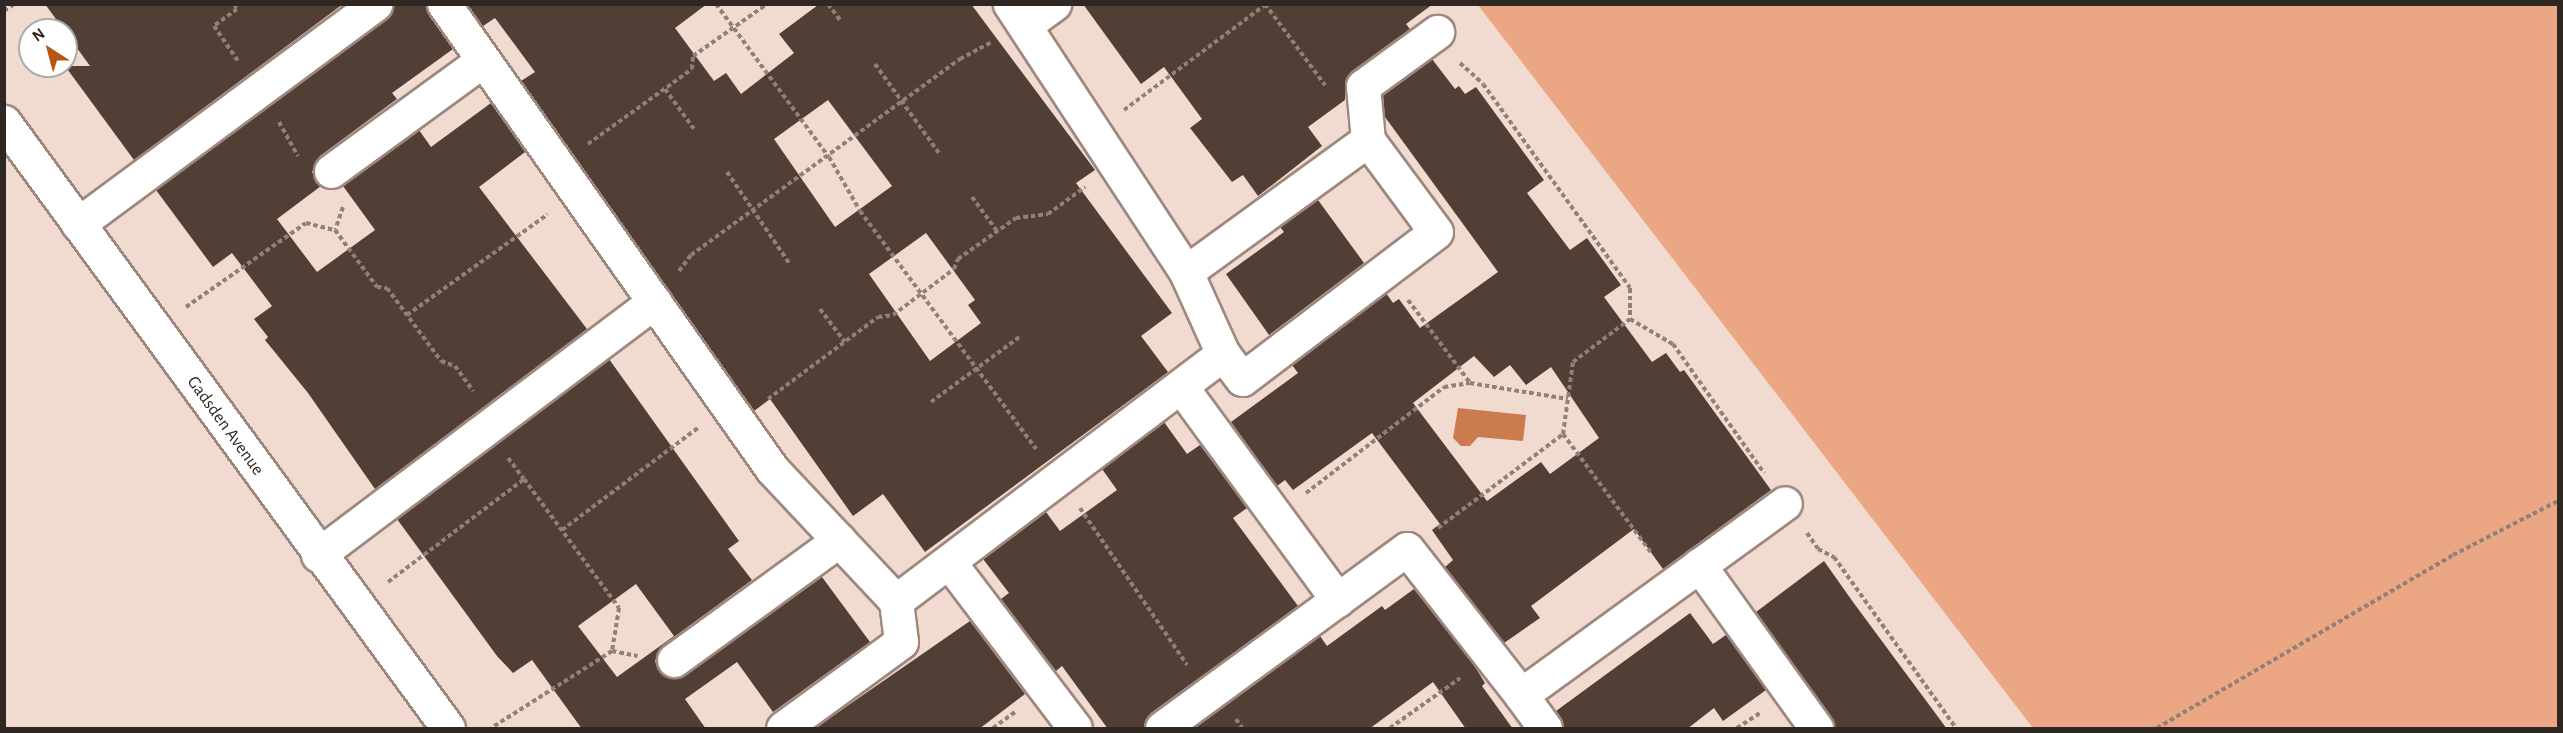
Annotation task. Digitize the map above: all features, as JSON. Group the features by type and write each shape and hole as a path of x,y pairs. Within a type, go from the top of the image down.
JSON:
{"street":[{"path":"78,224 375,4"},
{"path":"444,4 772,469 897,601 901,642 783,729"},
{"path":"1054,4 1017,15 1186,272 1223,354 1242,379 1436,232 1368,140 1363,86 1437,32"},
{"path":"331,171 483,60"},
{"name":"Gadsden Avenue","path":"4,122 318,555 448,729"},
{"path":"1186,272 1368,140"},
{"path":"318,555 654,302"},
{"path":"897,601 1182,388 1223,354"},
{"path":"1182,388 1338,600"},
{"path":"1521,695 1785,503"},
{"path":"674,660 839,540"},
{"path":"1162,729 1407,549 1545,729"},
{"path":"949,562 1075,729"},
{"path":"1686,575 1816,729"}],"path":[{"path":"4,11 14,4"},
{"path":"234,4 237,9 214,26 313,176 331,171"},
{"path":"716,4 829,157 860,211 1116,558 1132,590 1209,695"},
{"path":"558,166 692,69 693,56 767,4"},
{"path":"828,4 841,21"},
{"path":"1094,132 1265,5 1332,96"},
{"path":"654,302 691,255 829,157 1017,15"},
{"path":"1437,32 1469,76 1483,84 1630,288 1630,319"},
{"path":"875,64 939,153"},
{"path":"665,89 694,129"},
{"path":"562,530 733,414 921,294 1016,218 1048,213 1116,165"},
{"path":"728,172 789,263"},
{"path":"407,315 577,193"},
{"path":"972,197 997,231"},
{"path":"335,230 345,201"},
{"path":"154,329 306,223 335,230 377,287 387,288 441,361 455,366 475,393 487,428"},
{"path":"1386,270 1470,383"},
{"path":"820,309 845,342"},
{"path":"1407,549 1563,434 1573,362 1630,319"},
{"path":"1630,319 1673,344 1818,549 1834,557 1956,729"},
{"path":"931,402 1021,336"},
{"path":"1276,516 1444,387 1470,383 1568,399"},
{"path":"1563,434 1686,575"},
{"path":"357,606 524,479 620,608 612,651 491,729"},
{"path":"2157,729 2453,555 2559,501"},
{"path":"1390,729 1490,655"}],"shaded area":[{"path":"1478,5 2558,5 2558,728 2033,728"},
{"path":"1458,408 1526,415 1523,441 1478,437 1470,446 1461,446 1453,438"}],"building":[{"path":"45,4 343,4 134,160 74,78 78,78 78,66 90,66 78,49 78,18 55,18"},
{"path":"393,4 425,4 453,49 392,93 397,99 320,156 312,172 321,186 277,219 317,272 375,230 343,186 419,130 431,147 491,103 525,152 479,187 587,329 375,489 308,393 265,340 268,337 254,319 272,306 232,253 213,267 156,190 386,19"},
{"path":"467,4 707,4 675,28 714,81 726,73 741,94 794,53 779,34 818,5 971,4 1095,170 1076,183 1172,313 1141,336 1168,372 925,552 883,494 853,516 770,399 754,411 521,81 535,72 495,18 483,26","holes":["828,100 892,186 835,227 774,139","926,233 975,300 968,305 981,323 930,361 869,274"]},
{"path":"1083,4 1433,4 1406,24 1410,29 1352,71 1346,79 1345,100 1308,127 1322,146 1258,196 1243,175 1232,182 1190,128 1202,119 1164,67 1141,84"},
{"path":"1432,59 1455,89 1459,86 1465,94 1476,87 1544,180 1527,193 1570,250 1587,238 1621,285 1604,297 1652,362 1666,353 1680,372 1684,370 1771,490 1663,569 1634,529 1531,606 1540,618 1504,643 1445,567 1453,560 1432,530 1440,524 1372,433 1293,490 1285,480 1277,486 1231,422 1298,373 1292,365 1386,293 1393,303 1399,299 1420,328 1498,272 1385,117 1383,95","holes":["1474,356 1494,377 1510,365 1526,385 1551,367 1599,438 1550,474 1541,462 1487,501 1413,403"]},
{"path":"1318,200 1364,263 1269,335 1226,274 1284,232 1280,227"},
{"path":"609,359 739,541 728,549 752,580 663,645 655,661 659,671 675,679 685,675 822,577 870,642 773,712 737,662 685,699 706,729 582,729 532,660 513,673 497,656 397,519","holes":["636,584 674,636 617,677 578,626"]},
{"path":"1164,422 1187,454 1200,445 1247,508 1233,518 1298,606 1151,713 1144,729 1108,729 1062,666 1056,671 1001,599 1009,593 983,559 1046,512 1060,531 1117,490 1102,469"},
{"path":"1824,561 1947,729 1834,729 1831,717 1756,612"},
{"path":"1414,589 1474,665 1485,683 1482,686 1513,729 1466,729 1433,682 1369,729 1193,729 1320,636 1327,646 1382,606 1385,610"},
{"path":"1690,613 1713,644 1726,635 1766,690 1723,721 1714,708 1687,729 1563,729 1556,711"},
{"path":"970,621 1025,694 979,729 814,729"}]}
